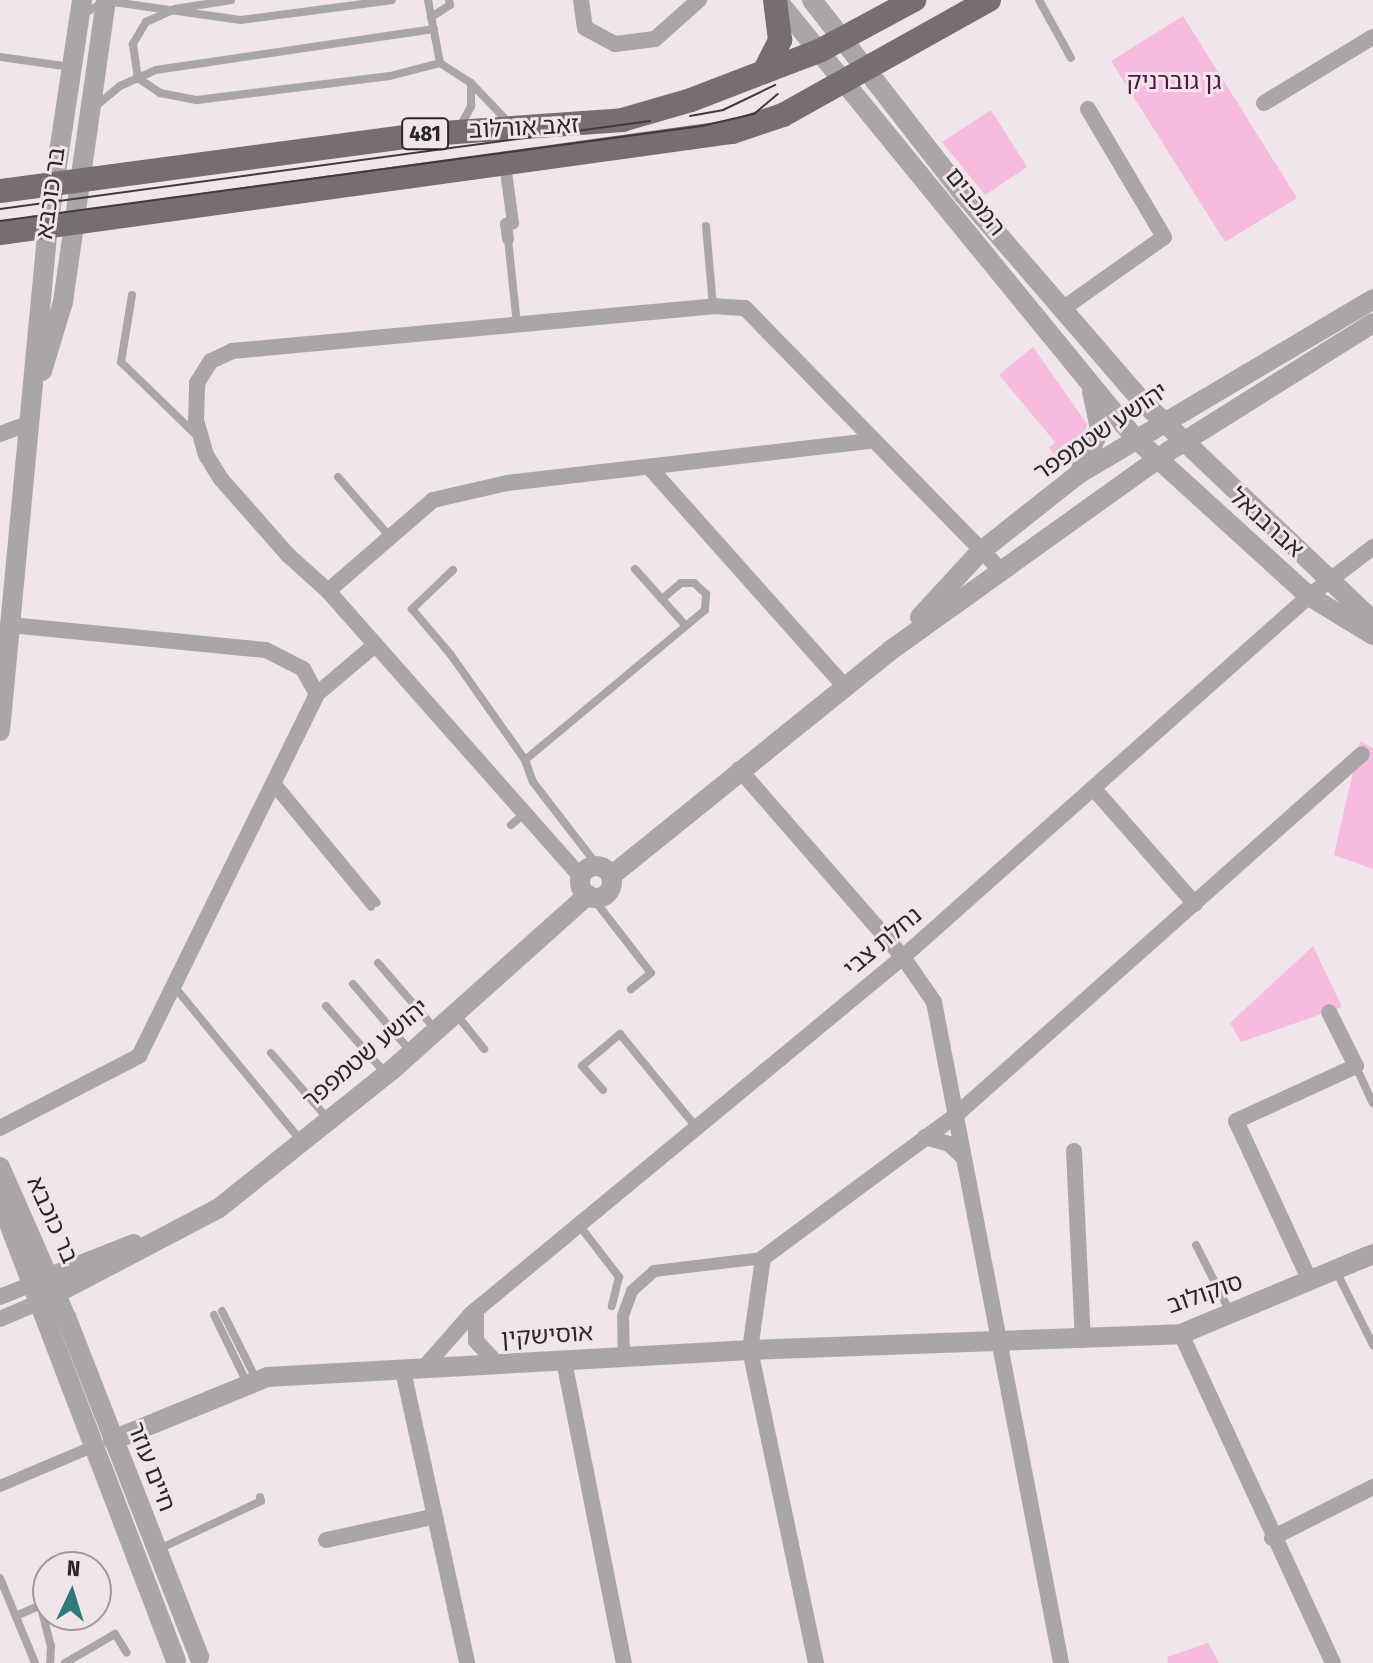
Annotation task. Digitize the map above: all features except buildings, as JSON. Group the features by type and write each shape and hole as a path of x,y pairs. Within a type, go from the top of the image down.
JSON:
{"main road":[{"path":"764,72 780,40 776,0"},
{"name":"481","path":"845,38 914,0"},
{"name":"481","path":"841,80 989,0"},
{"name":"זאב אורלוב","path":"0,191 79,178 457,131 656,113 845,38"},
{"name":"זאב אורלוב","path":"0,233 505,164 696,143 771,120 841,80"}],"street":[{"name":"בר כוכבא","path":"34,389 63,302 106,0"},
{"path":"581,0 585,28 615,44 655,39 699,0"},
{"name":"המכבים","path":"776,0 821,50 841,80 1134,437"},
{"name":"המכבים","path":"812,0 845,38 964,195 1061,310 1162,420"},
{"name":"בר כוכבא","path":"0,731 10,625 7,582 34,389 48,225 81,10"},
{"path":"1264,103 1373,37"},
{"path":"1061,310 1164,237 1088,109"},
{"path":"505,164 513,223 506,224 508,239"},
{"name":"יהושע שטמפפר","path":"891,650 980,552 1077,475 1162,420 1373,299"},
{"path":"594,882 526,812 328,591 288,555 221,479 200,439 196,398 203,372 232,351 713,306 745,308 869,441 1001,570"},
{"name":"יהושע שטמפפר","path":"0,1319 44,1290 219,1208 412,1053 594,882 844,686 1157,459 1373,323"},
{"path":"1077,475 1100,429 1090,383"},
{"name":"אברבנאל","path":"1162,420 1327,581 1373,621"},
{"path":"0,434 30,423"},
{"name":"אברבנאל","path":"1134,437 1309,596 1373,635"},
{"path":"328,591 433,500 507,483 869,441"},
{"path":"650,468 844,686"},
{"name":"נחלת צבי","path":"412,1370 476,1310 903,957 1309,596 1373,547"},
{"path":"10,625 266,650 303,669 317,694"},
{"path":"0,1128 128,1066 147,1043 317,694 375,645"},
{"path":"624,1357 623,1316 632,1291 654,1271 763,1258 956,1115 1362,754"},
{"path":"739,769 903,957 934,1002 996,1340 1061,1663"},
{"path":"1094,789 1195,904"},
{"path":"1310,1281 1236,1121 1356,1066 1329,1012"},
{"path":"948,1077 956,1088 980,1093"},
{"path":"925,1137 949,1144 963,1157"},
{"path":"1074,1151 1083,1340"},
{"name":"בר כוכבא","path":"0,1167 44,1290"},
{"name":"בר כוכבא","path":"1,1205 44,1290"},
{"name":"יהושע שטמפפר","path":"0,1297 78,1286 164,1235"},
{"name":"סוקולוב","path":"996,1340 1083,1340 1181,1334 1373,1254"},
{"path":"763,1258 750,1350 816,1663"},
{"path":"66,1317 66,1302 78,1286"},
{"name":"חיים עוזר","path":"44,1290 66,1317 156,1551 204,1660"},
{"name":"חיים עוזר","path":"44,1290 92,1447 176,1662"},
{"path":"476,1310 476,1341 498,1365"},
{"path":"1181,1334 1272,1538 1333,1663"},
{"name":"אוסישקין","path":"113,1440 252,1382 498,1365 564,1356 624,1357 996,1340"},
{"path":"564,1356 624,1663"},
{"path":"412,1370 432,1517 467,1663"},
{"path":"0,1486 92,1447"},
{"path":"1272,1538 1373,1487"},
{"path":"326,1540 432,1517"},
{"path":"176,1662 204,1660"}],"lane":[{"path":"81,10 106,0 241,20 392,0"},
{"path":"231,0 175,9 146,22 138,32 132,59 138,78 160,93 197,100 390,76 440,63"},
{"path":"428,0 440,63 528,123"},
{"path":"431,17 450,5 449,0"},
{"path":"1039,0 1071,58"},
{"path":"88,116 113,91 138,78 176,66 434,29"},
{"path":"0,57 72,67"},
{"path":"457,131 471,106 471,83"},
{"path":"706,226 713,306"},
{"path":"508,239 517,325"},
{"path":"132,295 121,362 200,439"},
{"path":"338,477 390,537"},
{"path":"635,569 686,626"},
{"path":"453,570 412,609 525,760 533,782 651,973 631,989"},
{"path":"525,760 705,610 706,594 694,583 681,583 662,599"},
{"path":"275,784 374,905"},
{"path":"511,825 526,812"},
{"path":"378,963 437,1031"},
{"path":"353,984 412,1053"},
{"path":"173,985 301,1142"},
{"path":"326,1006 386,1075"},
{"path":"455,1014 484,1049"},
{"path":"603,1090 582,1066 620,1034 696,1128"},
{"path":"271,1053 329,1120"},
{"path":"1356,1066 1373,1103"},
{"path":"579,1225 619,1277 612,1306"},
{"path":"1196,1245 1231,1315"},
{"path":"1336,1270 1373,1345"},
{"path":"218,1313 252,1382"},
{"path":"156,1551 261,1501 260,1497"},
{"path":"0,1578 35,1663"},
{"path":"16,1616 32,1609"},
{"path":"46,1631 51,1646 47,1663"},
{"path":"65,1663 115,1634 127,1653"}],"green space":[{"name":"גן גוברניק","path":"1183,16 1297,198 1225,242 1111,61"},
{"path":"991,110 1027,167 985,195 942,142"},
{"path":"1033,347 1087,424 1081,444 1060,461 1049,448 1055,442 999,375"},
{"path":"1360,741 1373,748 1373,869 1334,855"},
{"path":"1313,946 1342,1007 1241,1042 1230,1023"},
{"path":"1208,1643 1219,1663 1168,1663 1167,1657"}],"tram line":[{"path":"690,116 723,110 775,85"},
{"path":"0,221 702,126 754,114 778,94"},
{"path":"0,209 650,121"}]}
